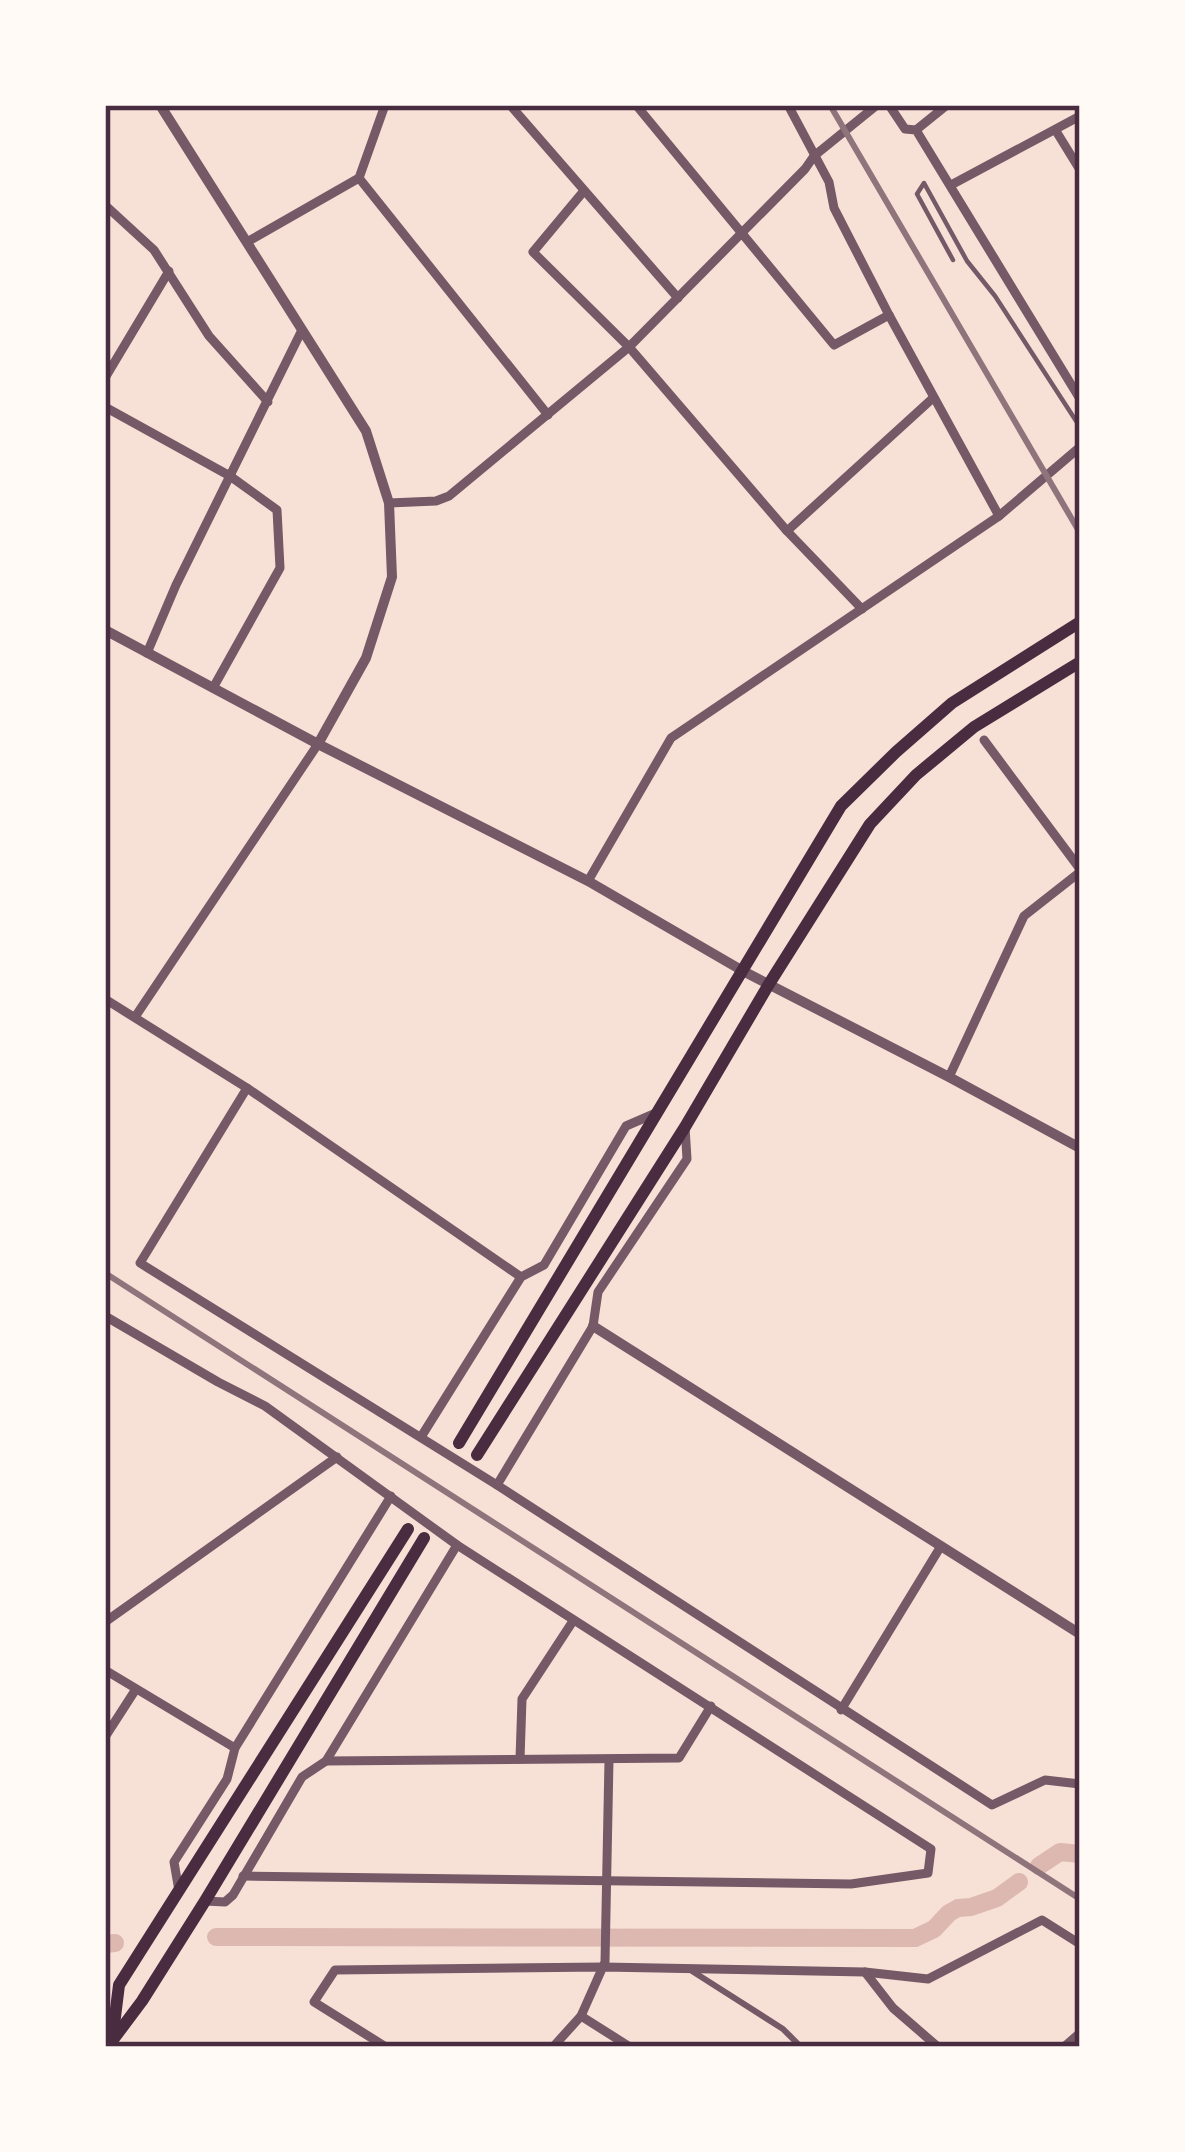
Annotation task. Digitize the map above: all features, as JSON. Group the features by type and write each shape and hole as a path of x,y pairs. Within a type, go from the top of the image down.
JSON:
{"main road":[{"path":"459,1443 841,806 952,703 1080,622"},
{"path":"477,1455 870,824 916,775 974,727 1080,662"},
{"path":"112,2043 119,1984 408,1528"},
{"path":"112,2043 205,1901 424,1538"}],"street":[{"path":"135,1017 318,744 366,658 392,577 389,503 366,431 160,105"},
{"path":"247,242 359,178 385,105"},
{"path":"510,105 678,298"},
{"path":"636,105 834,345 889,314"},
{"path":"788,105 830,182 835,208 889,314 1000,515"},
{"path":"389,503 449,496 548,416 628,347 814,156 877,105"},
{"path":"889,105 905,129 916,130 947,105"},
{"path":"952,185 1080,116"},
{"path":"916,130 1080,398"},
{"path":"1056,130 1080,170"},
{"path":"359,178 548,416"},
{"path":"583,192 533,252 628,347 787,531 862,609"},
{"path":"105,205 154,250 209,336 268,402"},
{"path":"105,378 169,271"},
{"path":"146,653 302,330"},
{"path":"787,531 933,398"},
{"path":"105,407 230,476 277,510 280,568 213,688"},
{"path":"588,881 671,738 1000,515 1080,447"},
{"path":"105,629 588,881 743,971 1080,1148"},
{"path":"949,1077 1024,916 1080,870 984,740"},
{"path":"105,999 247,1088 521,1277"},
{"path":"247,1088 140,1263 422,1437 992,1805 1045,1780 1080,1784"},
{"path":"422,1437 521,1277 544,1265 626,1126 660,1112"},
{"path":"497,1485 593,1326 598,1292 686,1159 685,1127"},
{"path":"106,1318 265,1406 573,1622 931,1850 928,1873 851,1884 243,1876"},
{"path":"593,1326 1080,1634"},
{"path":"105,1622 337,1457"},
{"path":"179,1891 174,1862 227,1780 235,1748 391,1496"},
{"path":"205,1901 225,1902 233,1895 302,1777 326,1761 457,1544"},
{"path":"841,1710 941,1546"},
{"path":"520,1759 522,1699 573,1622"},
{"path":"105,1670 235,1748"},
{"path":"105,1737 136,1689"},
{"path":"326,1761 679,1758 710,1706"},
{"path":"553,2047 581,2016 604,1965 609,1760"},
{"path":"386,2047 314,2002 335,1970 604,1965 692,1971 865,1972 928,1979 1042,1920 1080,1944"},
{"path":"692,1971 783,2029 801,2047"},
{"path":"865,1972 893,2008 938,2047"},
{"path":"581,2016 630,2047"},
{"path":"1064,2047 1080,2033"}],"lane":[{"path":"953,260 917,194 924,183 967,261 1080,427"}],"waterway":[{"path":"1039,1866 1060,1852 1080,1854"},
{"path":"216,1937 915,1938 958,1908 997,1898 1019,1882"},
{"path":"105,1944 115,1943"}],"railway":[{"path":"830,105 1080,533"},
{"path":"105,1273 1080,1899"}]}
